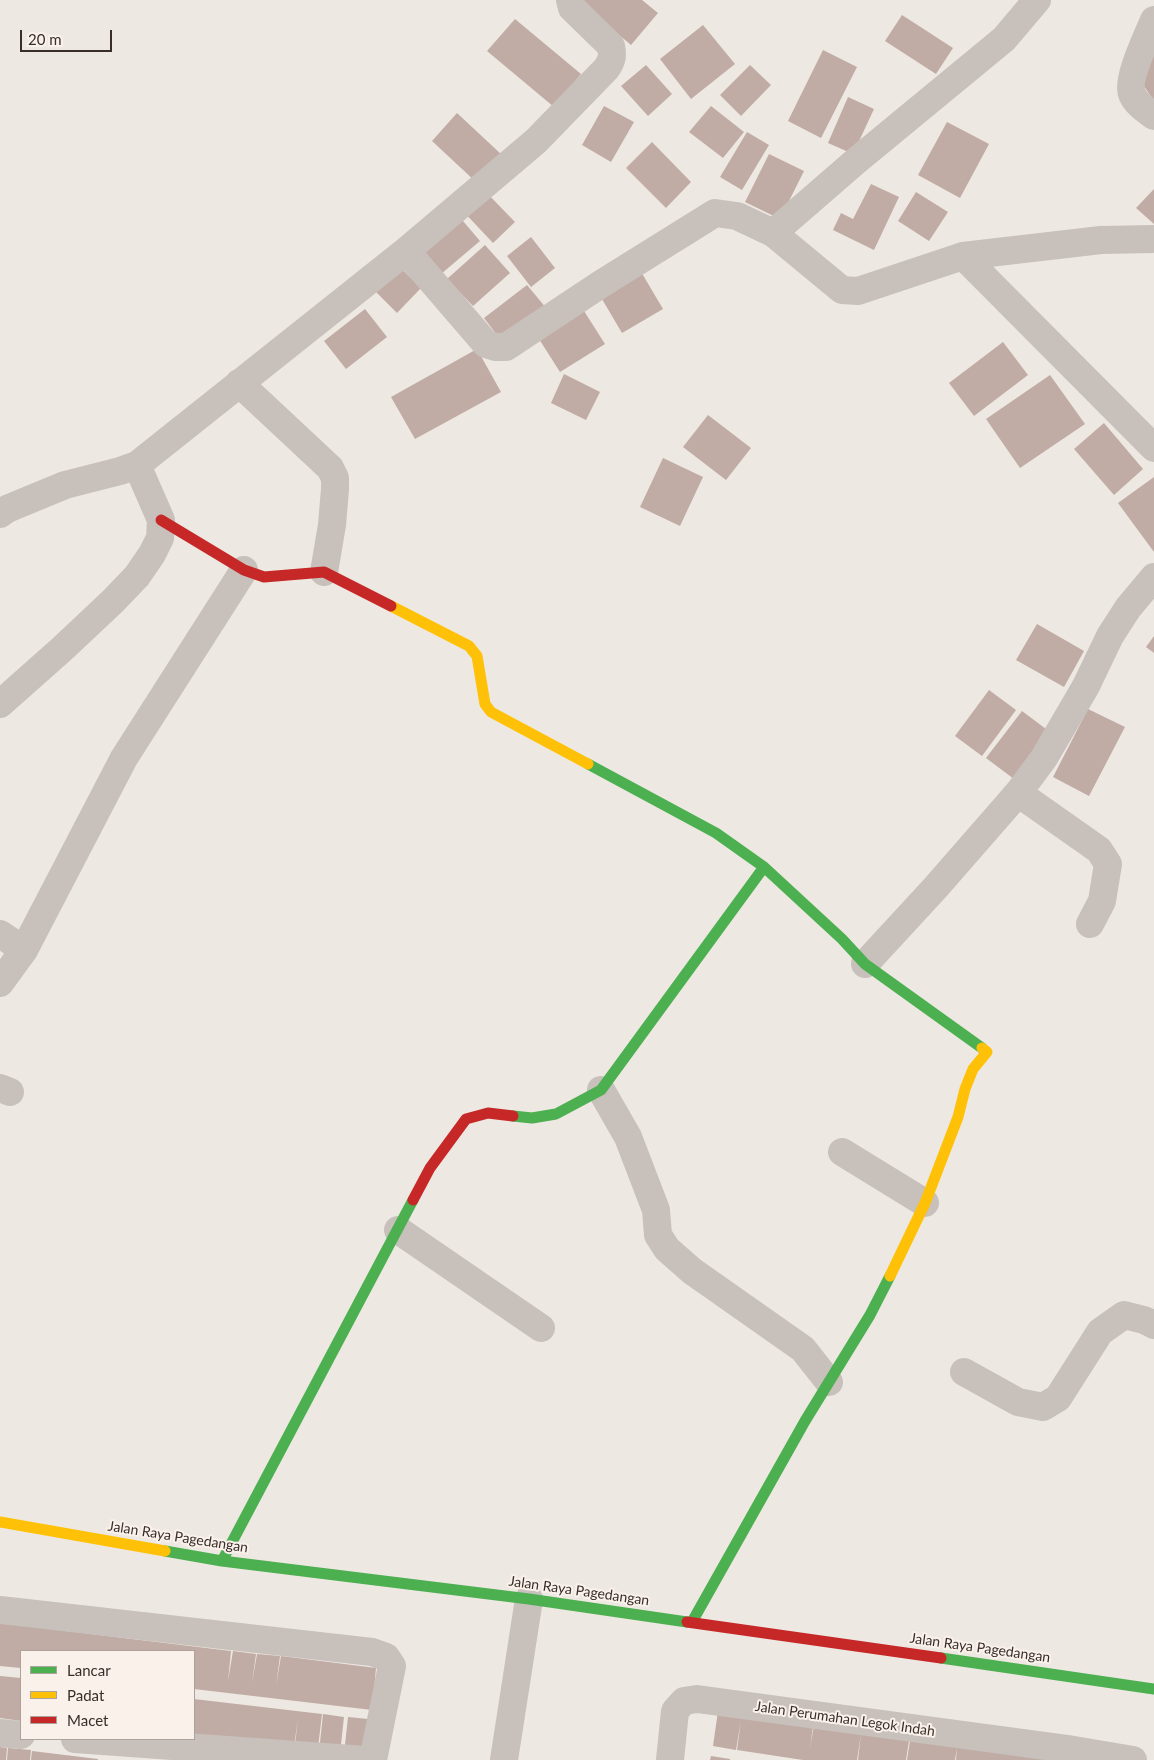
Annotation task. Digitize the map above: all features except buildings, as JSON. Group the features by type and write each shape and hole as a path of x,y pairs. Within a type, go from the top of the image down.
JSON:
{"street":[{"path":"0,514 65,485 120,471 137,464 406,251 536,141 606,69 611,62 613,54 610,46 572,8 570,0"},
{"path":"773,233 856,161 1004,40 1037,0"},
{"path":"1154,20 1131,79 1131,92 1137,102 1154,116"},
{"path":"406,251 486,344 506,347 601,284 708,216 716,213 737,216 773,233 842,290 858,292 963,256 1101,240 1154,239"},
{"path":"963,256 1154,448"},
{"path":"239,383 330,468 335,478 332,525 324,572"},
{"path":"0,704 62,649 138,576 152,554 160,538 161,520 137,464"},
{"path":"161,520 244,570 264,577 324,572 468,646 478,656 485,704 491,712 716,834 764,867 842,939 865,964 987,1052 973,1069 965,1089 958,1117 925,1203 892,1273 870,1315 805,1421 692,1622"},
{"path":"0,983 24,950 124,758 244,570"},
{"path":"865,964 936,887 1018,793 1044,758 1086,686 1110,636 1128,608 1154,577"},
{"path":"1018,793 1099,850 1108,864 1102,900 1090,924"},
{"path":"222,1561 345,1325 430,1168 454,1134 466,1120 488,1113 532,1118 556,1114 601,1090 764,867"},
{"path":"0,934 24,950"},
{"path":"601,1090 628,1137 647,1182 656,1210 658,1235 667,1249 692,1271 803,1349 829,1382"},
{"path":"842,1152 925,1203"},
{"path":"398,1230 542,1328"},
{"path":"964,1372 1018,1402 1043,1408 1058,1398 1100,1332 1124,1315 1154,1325"},
{"name":"Jalan Raya Pagedangan","path":"0,1522 222,1561 529,1599 1154,1688"},
{"path":"504,1760 529,1599"},
{"path":"0,1610 372,1652 386,1657 392,1666 373,1760"},
{"name":"Jalan Perumahan Legok Indah","path":"670,1760 674,1711 684,1701 696,1699 1067,1755 1133,1760"},
{"path":"0,1733 20,1735"},
{"path":"89,1740 366,1760"}],"traffic: fast":[{"path":"588,764 716,833 764,867 842,939 865,964 982,1048"},
{"path":"513,1116 532,1118 556,1114 601,1090 764,867"},
{"path":"222,1561 413,1200"},
{"path":"692,1622 805,1421 870,1315 890,1276"},
{"path":"165,1551 222,1561 529,1599 687,1622"},
{"path":"941,1658 1154,1689"}],"traffic: slow":[{"path":"391,606 469,646 477,656 485,704 491,712 588,764"},
{"path":"890,1276 925,1203 958,1117 965,1089 973,1069 987,1052 982,1048"},
{"path":"0,1522 165,1551"}],"traffic: jam":[{"path":"161,520 244,570 264,577 324,572 391,606"},
{"path":"413,1200 430,1168 466,1119 488,1113 513,1116"},
{"path":"687,1622 941,1658"}]}
